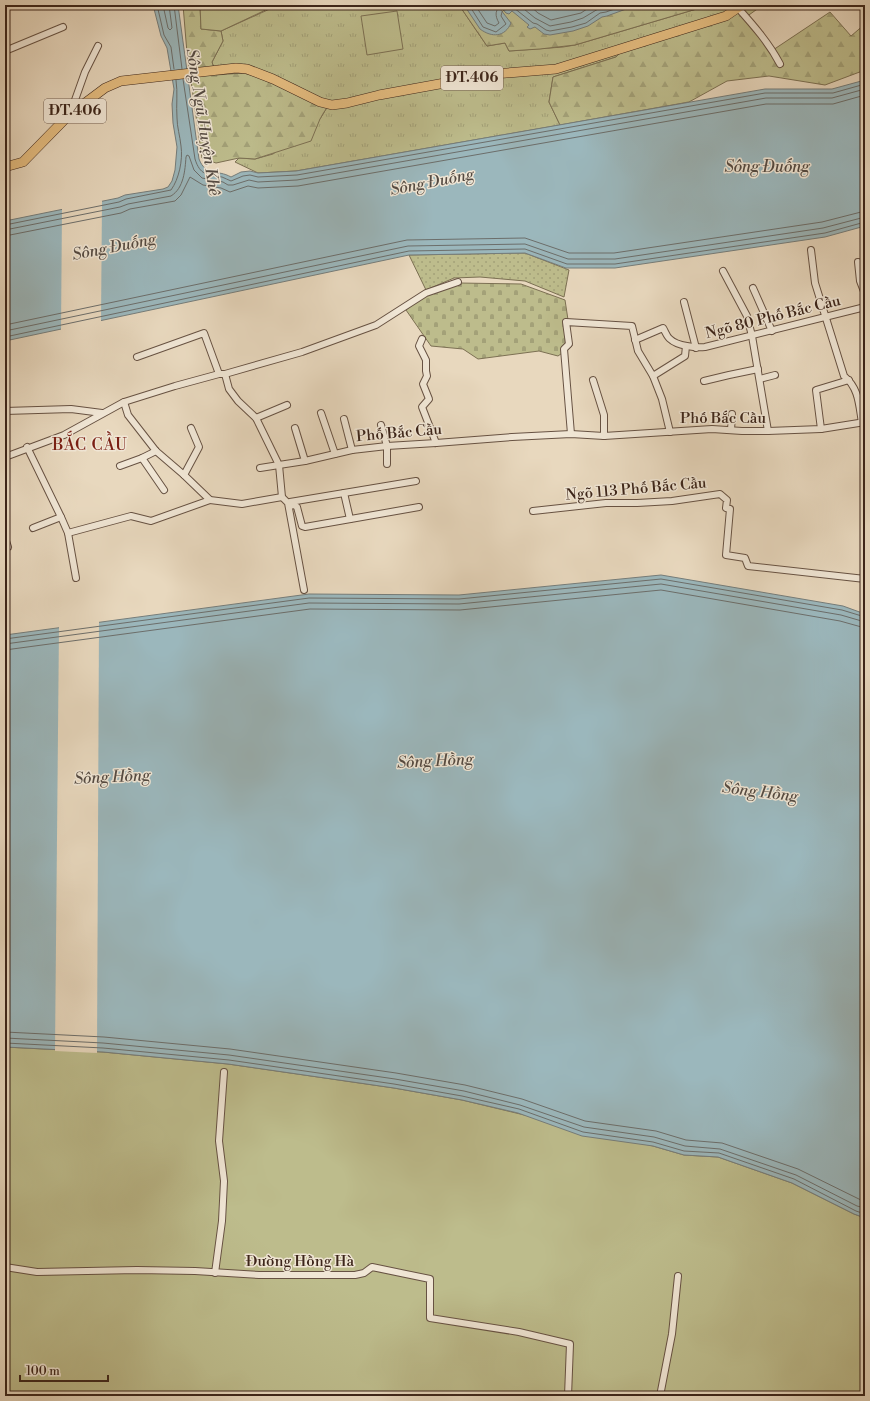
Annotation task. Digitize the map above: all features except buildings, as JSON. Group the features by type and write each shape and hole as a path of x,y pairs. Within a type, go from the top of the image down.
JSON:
{"main road":[{"name":"ĐT.406","path":"5,167 23,162 69,115 105,88 121,81 236,68 247,69 273,79 320,102 332,105 494,74 556,69 726,16 740,6"}],"street":[{"path":"740,6 773,50 780,64"},
{"path":"5,51 63,27"},
{"path":"69,115 85,72 98,46"},
{"path":"810,250 815,283 827,317 844,376 849,380 858,395 863,422"},
{"path":"858,262 860,282 865,294"},
{"path":"723,271 747,316 760,379 768,431"},
{"path":"5,457 64,435 124,402 174,386 302,352 376,325 426,293 458,282"},
{"path":"753,288 772,331"},
{"path":"684,302 696,348"},
{"name":"Ngõ 80 Phố Bắc Cầu","path":"635,340 663,328 670,340 696,348 706,347 865,307"},
{"path":"571,434 564,349 570,344 566,322 632,326 638,351 653,376 662,399 670,432"},
{"path":"137,357 204,333 229,389 238,401 256,418 279,465 282,497 289,505 304,590"},
{"path":"422,339 419,346 426,360 427,376 423,384 429,399 422,407 436,443"},
{"path":"653,376 685,356 686,346"},
{"path":"704,381 729,374 758,369"},
{"path":"760,379 775,375"},
{"path":"593,380 604,415 604,436"},
{"path":"821,429 816,390 849,380"},
{"path":"124,402 128,415 156,451 210,500"},
{"path":"256,418 287,405"},
{"path":"5,411 72,409 102,413"},
{"path":"321,413 335,454"},
{"path":"731,430 732,414"},
{"path":"344,419 352,450"},
{"name":"Phố Bắc Cầu","path":"260,468 305,461 352,450 387,446 571,434 604,436 712,429 768,431 821,429 863,422"},
{"path":"381,425 387,446 387,464"},
{"path":"184,475 200,447 191,428"},
{"path":"295,428 305,461"},
{"path":"27,448 68,533 76,578"},
{"path":"120,466 156,451"},
{"path":"142,458 164,490"},
{"path":"289,505 344,493 416,481"},
{"path":"344,493 350,519"},
{"name":"Ngõ 113 Phố Bắc Cầu","path":"533,511 606,503 672,501 720,494 727,500 726,508 730,509 726,554 745,558 748,566 865,579"},
{"path":"68,533 131,516 151,521 210,500 242,504 282,497"},
{"path":"289,505 294,505 297,507 302,526 305,528 419,507"},
{"path":"34,528 61,517"},
{"path":"5,538 8,547 5,548"},
{"path":"215,1273 222,1221 224,1181 219,1141 224,1072"},
{"name":"Đường Hồng Hà","path":"5,1267 36,1272 137,1270 195,1271 259,1275 355,1275 364,1273 372,1267 430,1279 430,1318 519,1332 570,1344 568,1396"},
{"path":"660,1396 672,1334 678,1276"}],"green space":[{"path":"183,5 200,5 201,29 221,31 223,41 212,62 216,75 243,73 252,75 329,104 320,119 311,141 255,159 239,158 216,163 202,158 187,53"},
{"path":"200,5 272,5 272,7 221,31 201,29"},
{"path":"272,5 459,5 487,46 505,43 509,51 575,45 710,5 763,5 746,17 626,47 616,57 553,77 549,102 560,125 296,171 258,173 235,162 239,158 255,159 273,154 320,119 329,104 240,73 216,75 212,62 223,41 221,31 272,8"},
{"path":"459,5 710,5 575,45 509,51 505,43 487,46"},
{"path":"738,8 773,50 830,12 851,36 865,24 865,70 825,85 769,76 727,81 689,102 560,125 549,102 553,77 616,57 626,47"},
{"path":"397,11 403,49 367,55 361,16"},
{"path":"525,253 569,270 564,297 525,281 480,277 454,278 426,290 409,255"},
{"path":"459,283 521,284 565,300 572,346 558,356 539,351 478,359 463,349 431,346 406,310 426,294"},
{"path":"5,1047 103,1052 228,1064 394,1088 462,1100 653,1146 684,1155 718,1157 792,1183 865,1218 865,1396 5,1396"}],"water":[{"name":"Sông Đuống","path":"153,5 178,5 199,159 205,168 212,172 231,177 241,172 250,171 258,173 296,171 765,89 832,89 865,80 865,226 825,237 615,268 566,268 525,253 409,255 5,341 5,221 118,198 125,195 163,189 168,187 172,181 175,170 177,147 173,123 172,104 174,89 167,48 161,36"},
{"path":"464,5 497,5 511,23 505,31 498,35 489,34 480,29"},
{"path":"499,5 637,5 602,17 588,26 573,31 550,35 544,34 535,27 530,29 527,27 529,25 512,11 509,14 506,13"},
{"name":"Sông Hồng","path":"661,575 843,606 865,614 865,1218 792,1183 718,1157 684,1155 653,1146 582,1136 518,1113 462,1100 394,1088 228,1064 103,1052 5,1047 5,635 309,594 459,595"}],"pier":[{"path":"102,200 101,322 61,331 62,208"},
{"path":"99,621 97,1053 55,1051 59,626"}],"district":[{"name":"BẮC CẦU","path":"90,445"}],"water label":[{"name":"Sông Ngũ Huyện Khê","path":"203,122"}]}
